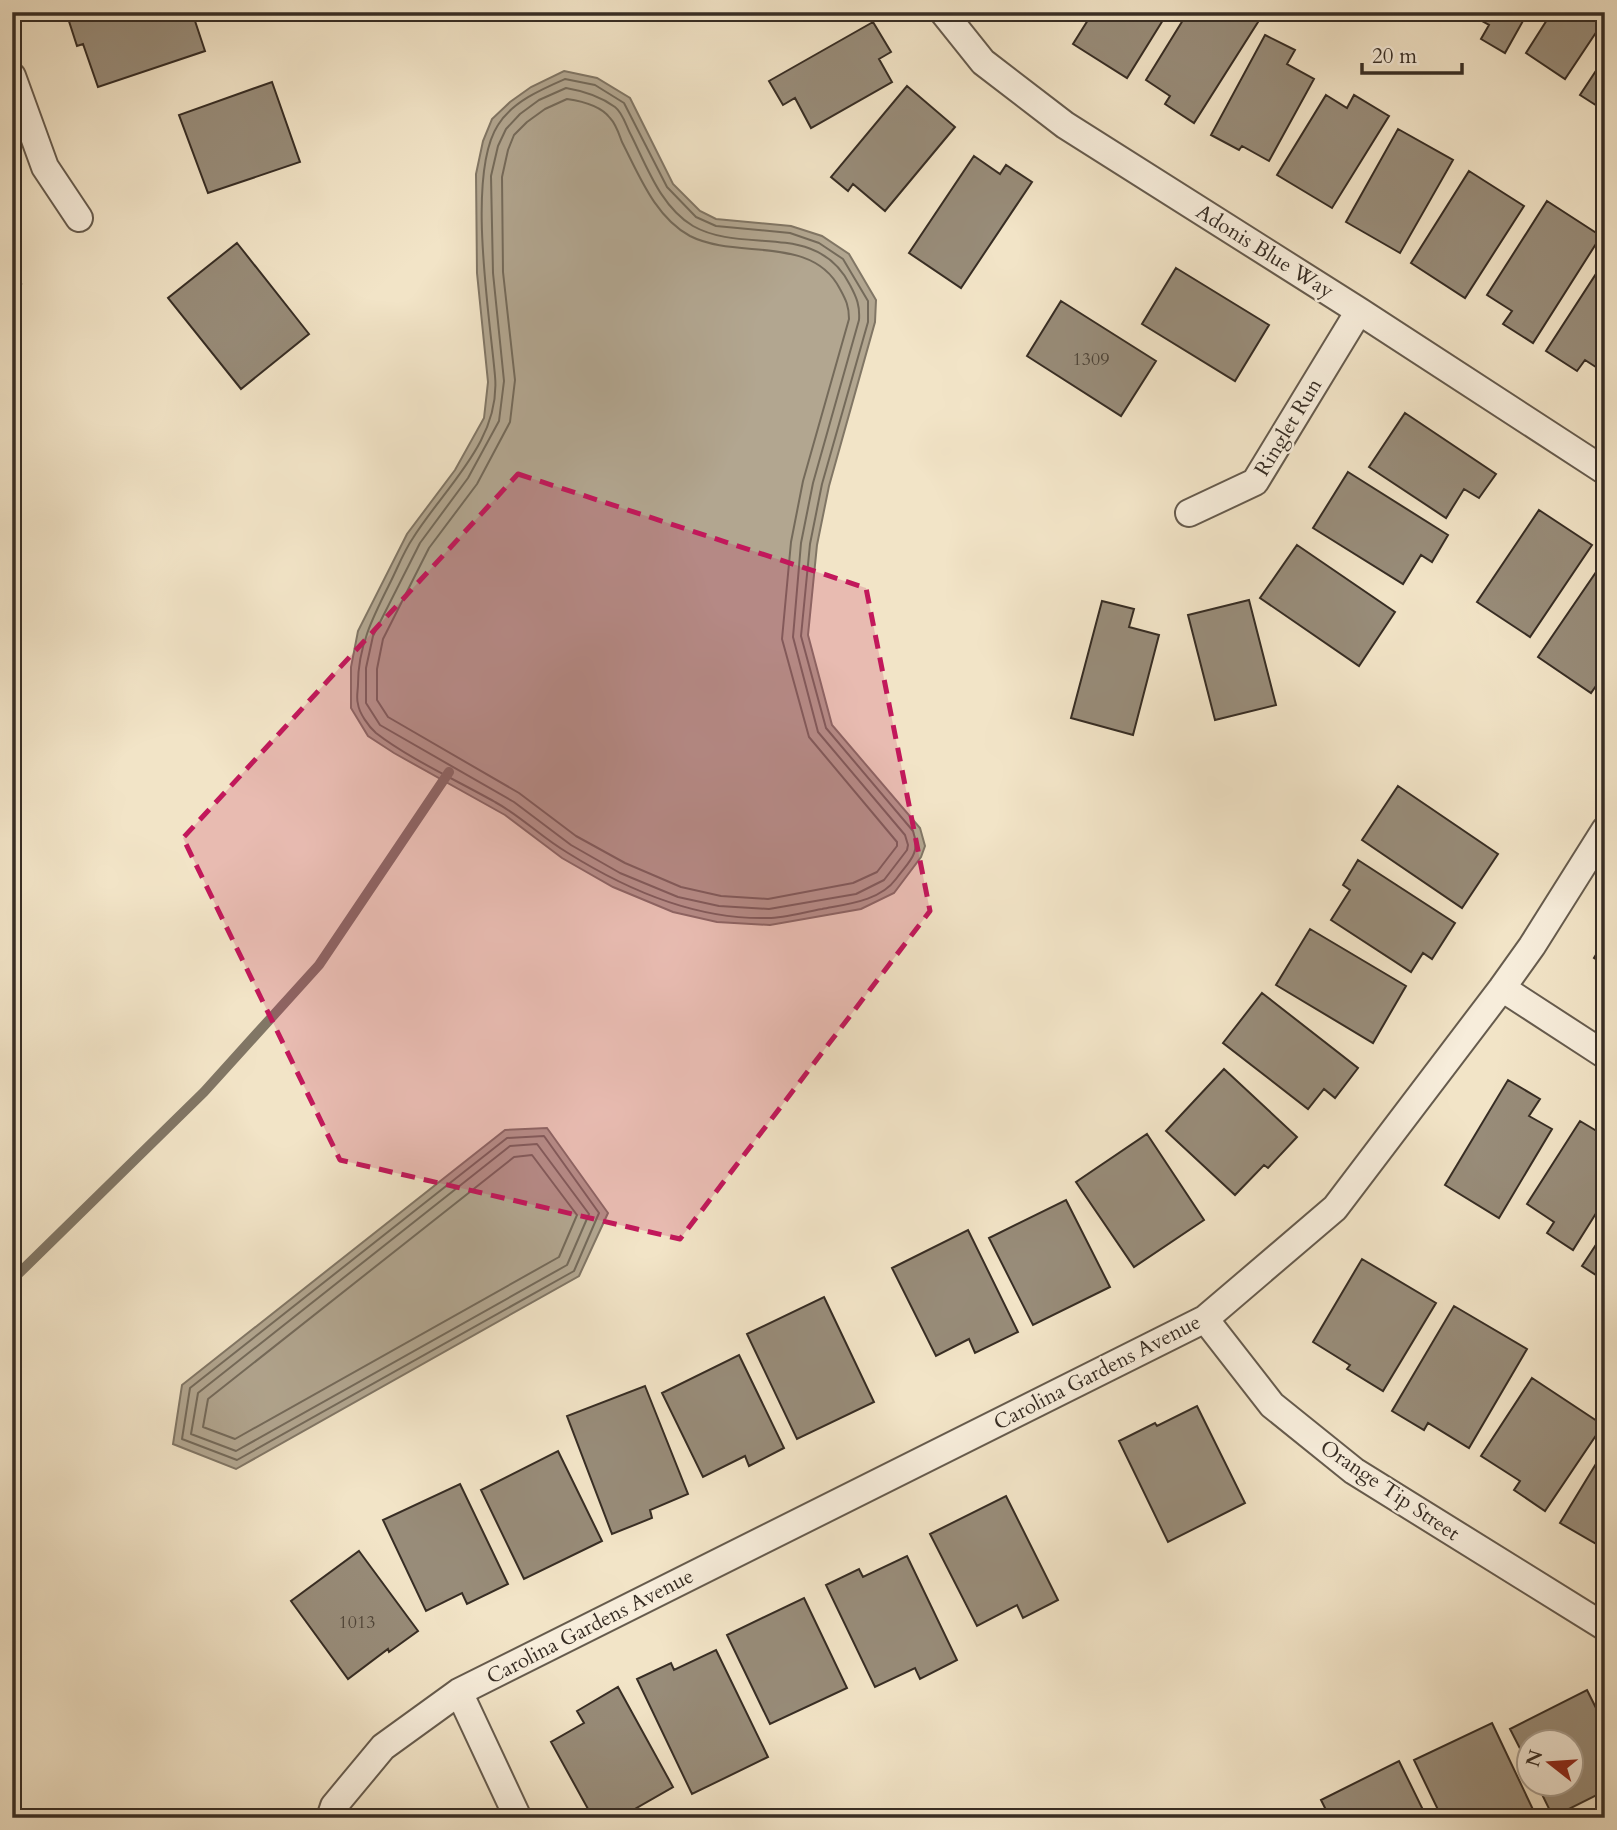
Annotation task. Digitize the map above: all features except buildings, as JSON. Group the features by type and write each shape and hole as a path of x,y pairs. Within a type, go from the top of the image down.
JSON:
{"street":[{"name":"Adonis Blue Way","path":"943,12 983,62 1065,125 1605,471"},
{"path":"12,76 45,167 79,218"},
{"name":"Ringlet Run","path":"1189,513 1255,482 1359,311"},
{"name":"Carolina Gardens Avenue","path":"330,1818 334,1806 383,1747 459,1692 1205,1319 1335,1209 1532,946 1605,830"},
{"path":"1502,988 1605,1055"},
{"name":"Orange Tip Street","path":"1205,1319 1272,1405 1354,1471 1605,1627"},
{"path":"459,1692 518,1818"}],"highlighted area":[{"path":"518,474 866,588 930,911 680,1239 340,1160 183,838"}],"water":[{"path":"564,71 597,78 630,98 673,184 700,211 716,219 791,226 822,236 849,254 876,300 875,322 829,486 817,545 808,635 832,725 920,828 925,846 921,857 894,893 861,909 770,925 717,922 673,912 613,887 562,858 505,815 394,753 368,736 351,708 351,667 358,631 407,534 455,470 484,418 488,382 477,273 476,174 483,141 492,119 510,102 531,87"},
{"path":"547,1128 608,1213 579,1276 236,1469 173,1444 182,1385 505,1130"}],"waterway":[{"path":"12,1280 204,1092 319,965 449,772"}]}
